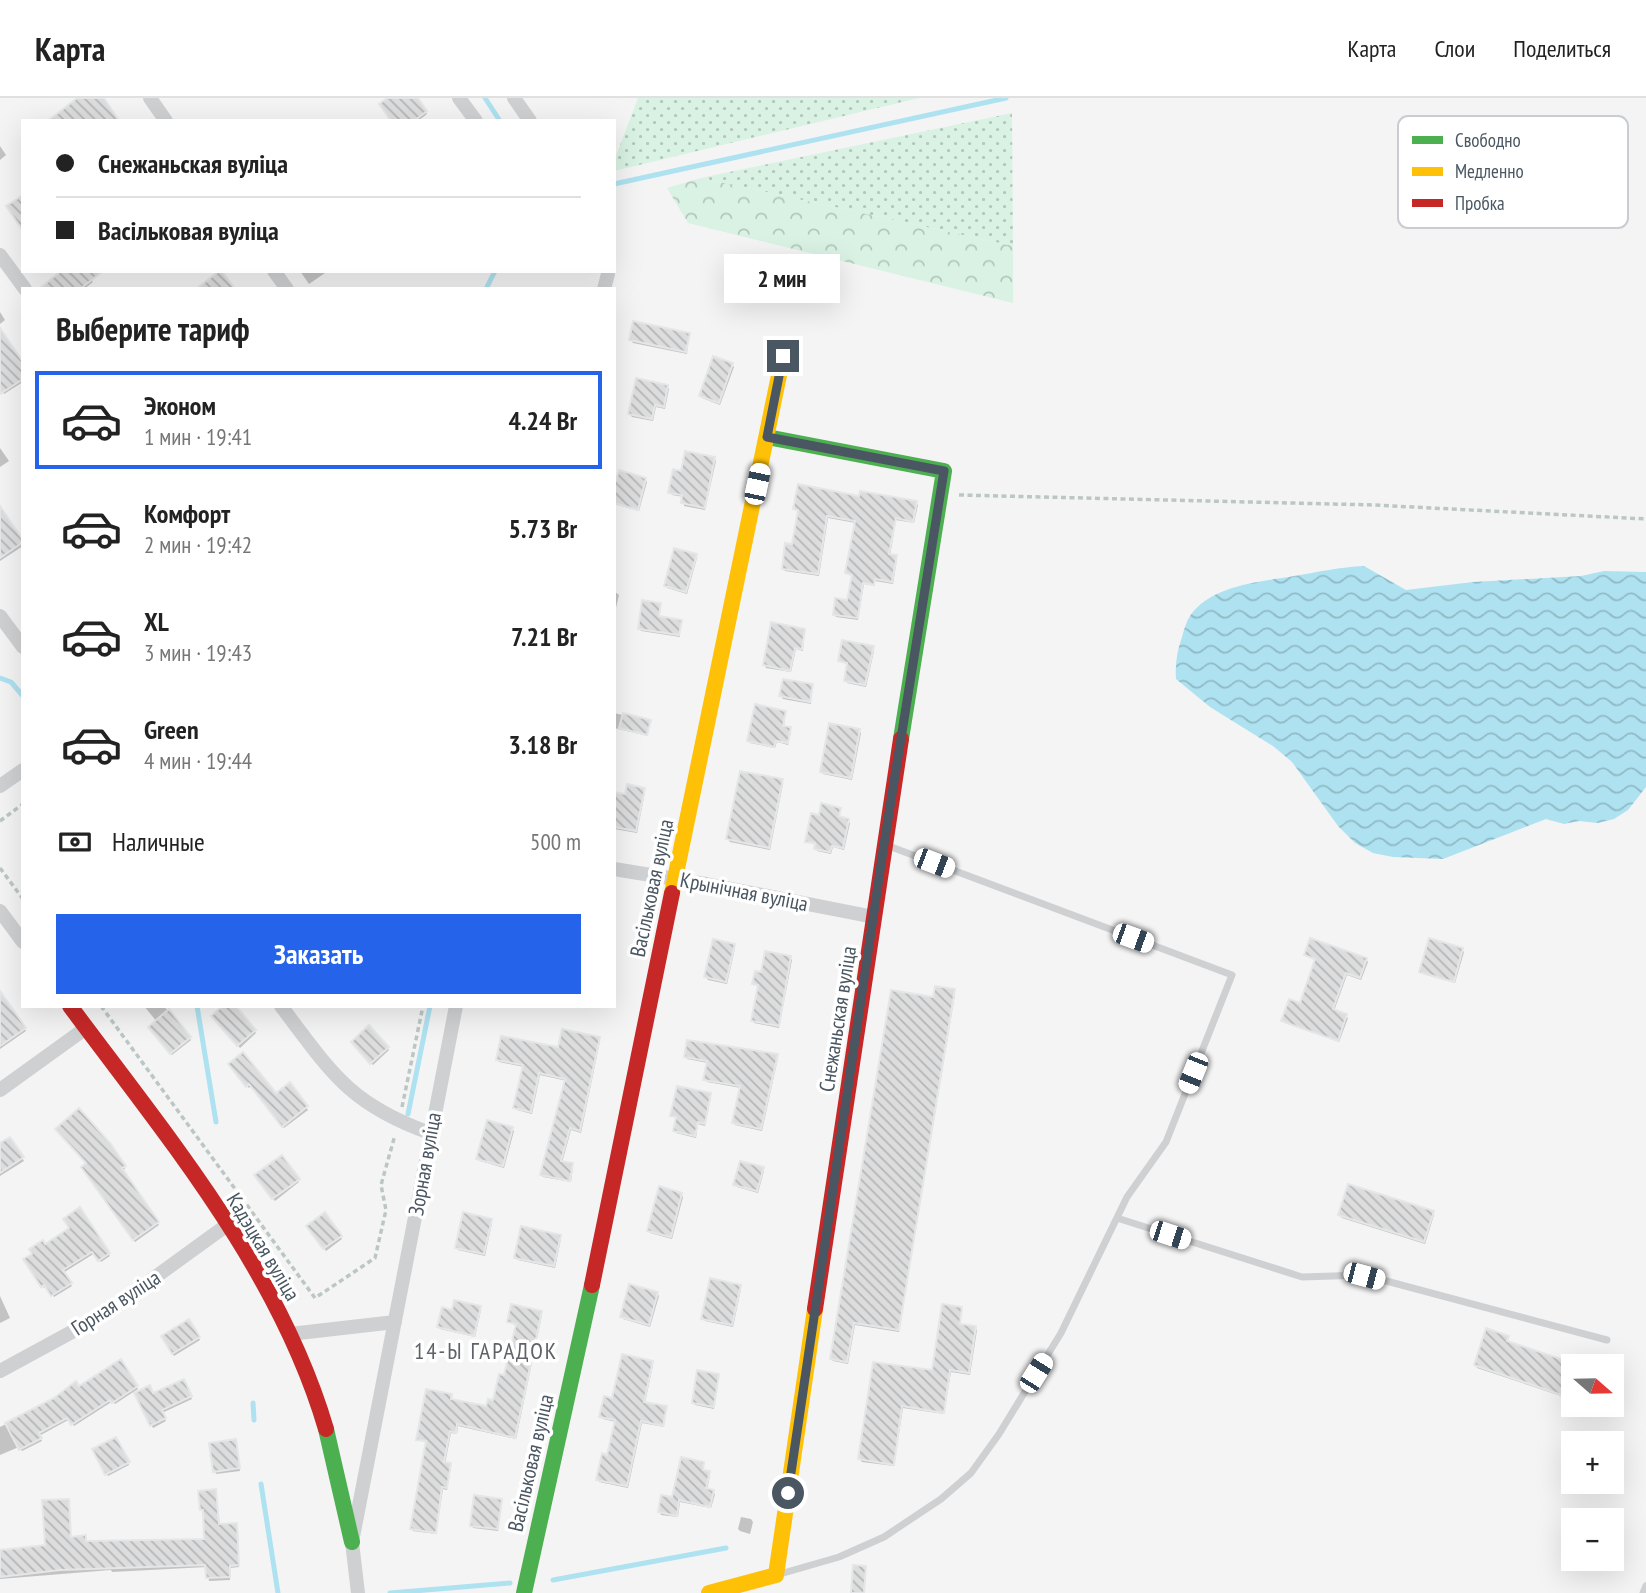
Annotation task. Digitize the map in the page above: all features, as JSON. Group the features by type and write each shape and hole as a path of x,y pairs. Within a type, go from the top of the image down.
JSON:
{"street":[{"path":"150,98 165,119"},
{"path":"459,98 475,119"},
{"path":"514,98 529,119"},
{"path":"0,255 24,287"},
{"path":"605,287 608,274"},
{"name":"Васільковая вуліца","path":"524,1593 579,1346 783,356"},
{"name":"Снежаньская вуліца","path":"767,437 944,471 884,844 776,1575"},
{"path":"0,616 21,644"},
{"path":"0,786 21,771"},
{"name":"Крынічная вуліца","path":"616,869 675,878 874,917"},
{"path":"0,911 21,939"},
{"name":"Кадэцкая вуліца","path":"71,1008 228,1225 290,1334 314,1392 337,1468 352,1542"},
{"path":"283,1008 345,1086 372,1108 399,1122 430,1133"},
{"name":"Зорная вуліца","path":"358,1593 352,1542 456,1008"},
{"path":"0,1090 86,1028"},
{"name":"Горная вуліца","path":"0,1371 103,1315 228,1225"},
{"path":"290,1334 395,1322"},
{"path":"709,1593 776,1575"}],"lane":[{"path":"776,1575 839,1557 884,1537 941,1499 971,1473 999,1434 1061,1333 1127,1197 1166,1142 1232,975 884,844"},
{"path":"1117,1218 1303,1277 1364,1276 1607,1340"},
{"path":"1643,1593 1646,1586"}],"path":[{"path":"940,494 1374,505 1646,519"},
{"path":"0,821 21,805"},
{"path":"0,868 21,896"},
{"path":"102,1008 315,1297 375,1258 386,1210 381,1185 399,1122 422,1008"}],"green space":[{"path":"638,98 919,98 616,171 616,156"},
{"path":"1012,113 1013,246 701,178"},
{"path":"701,178 1013,246 1013,303 688,223 667,188"}],"water":[{"path":"1364,566 1406,590 1473,582 1581,576 1604,571 1646,572 1646,787 1628,810 1614,819 1598,823 1579,821 1564,824 1546,819 1443,859 1393,857 1373,853 1355,843 1338,826 1292,762 1273,746 1210,707 1176,679 1178,652 1186,623 1199,606 1210,598 1223,591 1252,583"}],"building":[{"path":"77,98 104,98 118,119 51,119"},
{"path":"387,98 418,98 427,111 417,119 390,119 379,104"},
{"path":"21,196 21,228 6,206"},
{"path":"59,273 100,273 83,287 41,287"},
{"path":"216,273 223,273 234,287 199,287"},
{"path":"633,321 690,333 686,352 629,340"},
{"path":"0,328 21,359 21,380 0,394"},
{"path":"713,356 733,363 719,403 699,396"},
{"path":"636,378 668,385 664,407 655,405 652,419 628,414"},
{"path":"685,451 715,457 705,508 681,503 682,495 668,493 673,469 681,471"},
{"path":"619,470 646,478 638,510 616,504 616,480"},
{"path":"798,484 859,496 860,491 917,501 913,522 896,518 889,554 897,555 892,582 875,579 874,585 863,583 858,618 833,615 835,598 847,600 852,575 845,573 855,521 827,516 818,574 782,569 785,543 792,544 798,510 793,509"},
{"path":"0,506 21,537 21,543 0,558"},
{"path":"674,548 697,554 686,592 664,586"},
{"path":"642,600 661,603 659,616 682,620 679,635 638,629"},
{"path":"771,622 805,629 802,649 795,648 790,671 763,665"},
{"path":"842,640 874,646 865,685 844,681 847,663 838,661"},
{"path":"783,679 813,684 810,702 779,696"},
{"path":"755,704 786,711 783,726 791,727 788,743 776,741 774,747 747,741"},
{"path":"623,713 651,720 647,735 619,728"},
{"path":"829,723 860,729 851,778 820,772"},
{"path":"740,771 783,779 769,848 726,839"},
{"path":"627,784 645,788 636,831 616,827 616,792 625,794"},
{"path":"821,803 841,808 839,816 849,819 843,848 832,846 830,852 814,849 815,843 805,842 811,813 819,815"},
{"path":"1310,938 1367,958 1360,978 1346,973 1333,1009 1347,1014 1338,1041 1281,1021 1289,999 1300,1003 1315,959 1304,955"},
{"path":"1429,938 1463,948 1454,982 1419,972"},
{"path":"713,939 735,944 726,982 704,977"},
{"path":"765,951 791,956 779,1026 751,1021 758,985 752,984 755,971 761,972"},
{"path":"935,986 955,989 899,1330 854,1323 847,1362 830,1359 891,990 933,997"},
{"path":"0,991 26,1028 0,1046"},
{"path":"220,1008 238,1008 256,1030 237,1046 211,1016"},
{"path":"169,1009 191,1037 170,1054 148,1027"},
{"path":"369,1025 389,1047 370,1064 351,1042"},
{"path":"562,1029 600,1037 580,1131 570,1128 561,1161 573,1163 570,1181 540,1175 565,1079 539,1073 531,1112 513,1108 523,1065 496,1060 501,1036 558,1047"},
{"path":"687,1040 778,1054 761,1129 732,1123 740,1086 703,1080 707,1061 684,1057"},
{"path":"243,1052 276,1093 290,1082 308,1106 282,1127 249,1084 246,1087 228,1064"},
{"path":"677,1086 711,1093 705,1124 698,1122 695,1136 673,1131 676,1117 670,1116"},
{"path":"79,1108 111,1144 126,1166 122,1168 159,1222 133,1240 81,1167 86,1163 55,1129"},
{"path":"487,1120 513,1127 503,1166 476,1159"},
{"path":"10,1137 24,1157 0,1173 0,1143"},
{"path":"282,1155 300,1179 272,1199 254,1175"},
{"path":"740,1161 764,1167 757,1191 733,1185"},
{"path":"1348,1184 1434,1211 1424,1242 1338,1215"},
{"path":"659,1186 682,1193 671,1237 647,1231"},
{"path":"80,1207 110,1253 98,1261 92,1252 63,1270 72,1283 51,1296 44,1285 41,1287 23,1259 32,1254 29,1249 43,1240 45,1244 69,1228 63,1219"},
{"path":"325,1212 342,1236 323,1249 306,1226"},
{"path":"463,1212 492,1219 484,1254 455,1248"},
{"path":"521,1226 561,1235 554,1266 514,1258"},
{"path":"710,1278 741,1285 732,1325 701,1319"},
{"path":"629,1284 658,1292 649,1325 620,1317"},
{"path":"454,1300 481,1306 474,1336 437,1327 442,1307 452,1310"},
{"path":"511,1304 542,1311 515,1438 457,1424 456,1433 450,1431 444,1462 451,1463 447,1488 442,1487 436,1533 410,1529 426,1441 416,1440 426,1389 452,1394 451,1399 486,1406 488,1399 493,1400 499,1374 504,1375 516,1324 507,1322"},
{"path":"942,1304 962,1307 960,1324 976,1326 969,1373 950,1370 944,1413 902,1406 894,1465 858,1459 873,1362 932,1370"},
{"path":"189,1319 200,1337 172,1354 161,1336"},
{"path":"1486,1328 1509,1336 1507,1341 1561,1359 1561,1395 1474,1365"},
{"path":"622,1354 653,1361 644,1402 667,1406 663,1426 641,1421 627,1486 596,1480 602,1453 607,1455 615,1420 599,1417 604,1396 612,1398"},
{"path":"121,1359 138,1386 71,1425 67,1418 39,1433 42,1438 19,1450 5,1423 54,1398 76,1381 79,1386"},
{"path":"697,1370 719,1374 714,1407 692,1403"},
{"path":"184,1379 192,1396 162,1410 166,1418 150,1426 134,1393 150,1385 153,1393"},
{"path":"116,1437 130,1462 105,1475 92,1449"},
{"path":"236,1439 240,1468 213,1472 209,1443"},
{"path":"681,1457 704,1462 703,1470 710,1471 706,1488 714,1490 710,1507 679,1500 677,1516 658,1512 661,1495 672,1497"},
{"path":"216,1489 219,1524 237,1523 239,1565 230,1566 230,1577 206,1578 205,1565 60,1570 0,1577 0,1550 45,1545 42,1500 69,1499 71,1537 86,1535 86,1541 204,1539 203,1510 200,1510 198,1491"},
{"path":"474,1495 502,1499 498,1529 470,1526"},
{"path":"853,1565 866,1566 864,1593 851,1593"}],"waterway":[{"path":"485,98 499,119"},
{"path":"616,184 1006,98"},
{"path":"487,287 494,273"},
{"path":"0,678 11,682 21,694"},
{"path":"197,1008 216,1122"},
{"path":"408,1114 430,1008"},
{"path":"253,1403 254,1420"},
{"path":"261,1484 278,1593"},
{"path":"553,1580 726,1548"},
{"path":"390,1593 510,1583"}],"traffic: fast":[{"path":"767,437 944,471 901,739"},
{"path":"524,1593 592,1285"},
{"path":"326,1429 352,1542"}],"traffic: slow":[{"path":"672,893 783,356"},
{"path":"709,1593 776,1575 815,1309"}],"traffic: jam":[{"path":"815,1309 901,739"},
{"path":"592,1285 672,893"},
{"path":"71,1008 181,1155 250,1259 280,1314 305,1370 326,1429"}],"district":[{"name":"14-Ы ГАРАДОК","path":"486,1351"}],"route":[{"path":"783,356 767,437 944,471 884,844 788,1493"}]}
